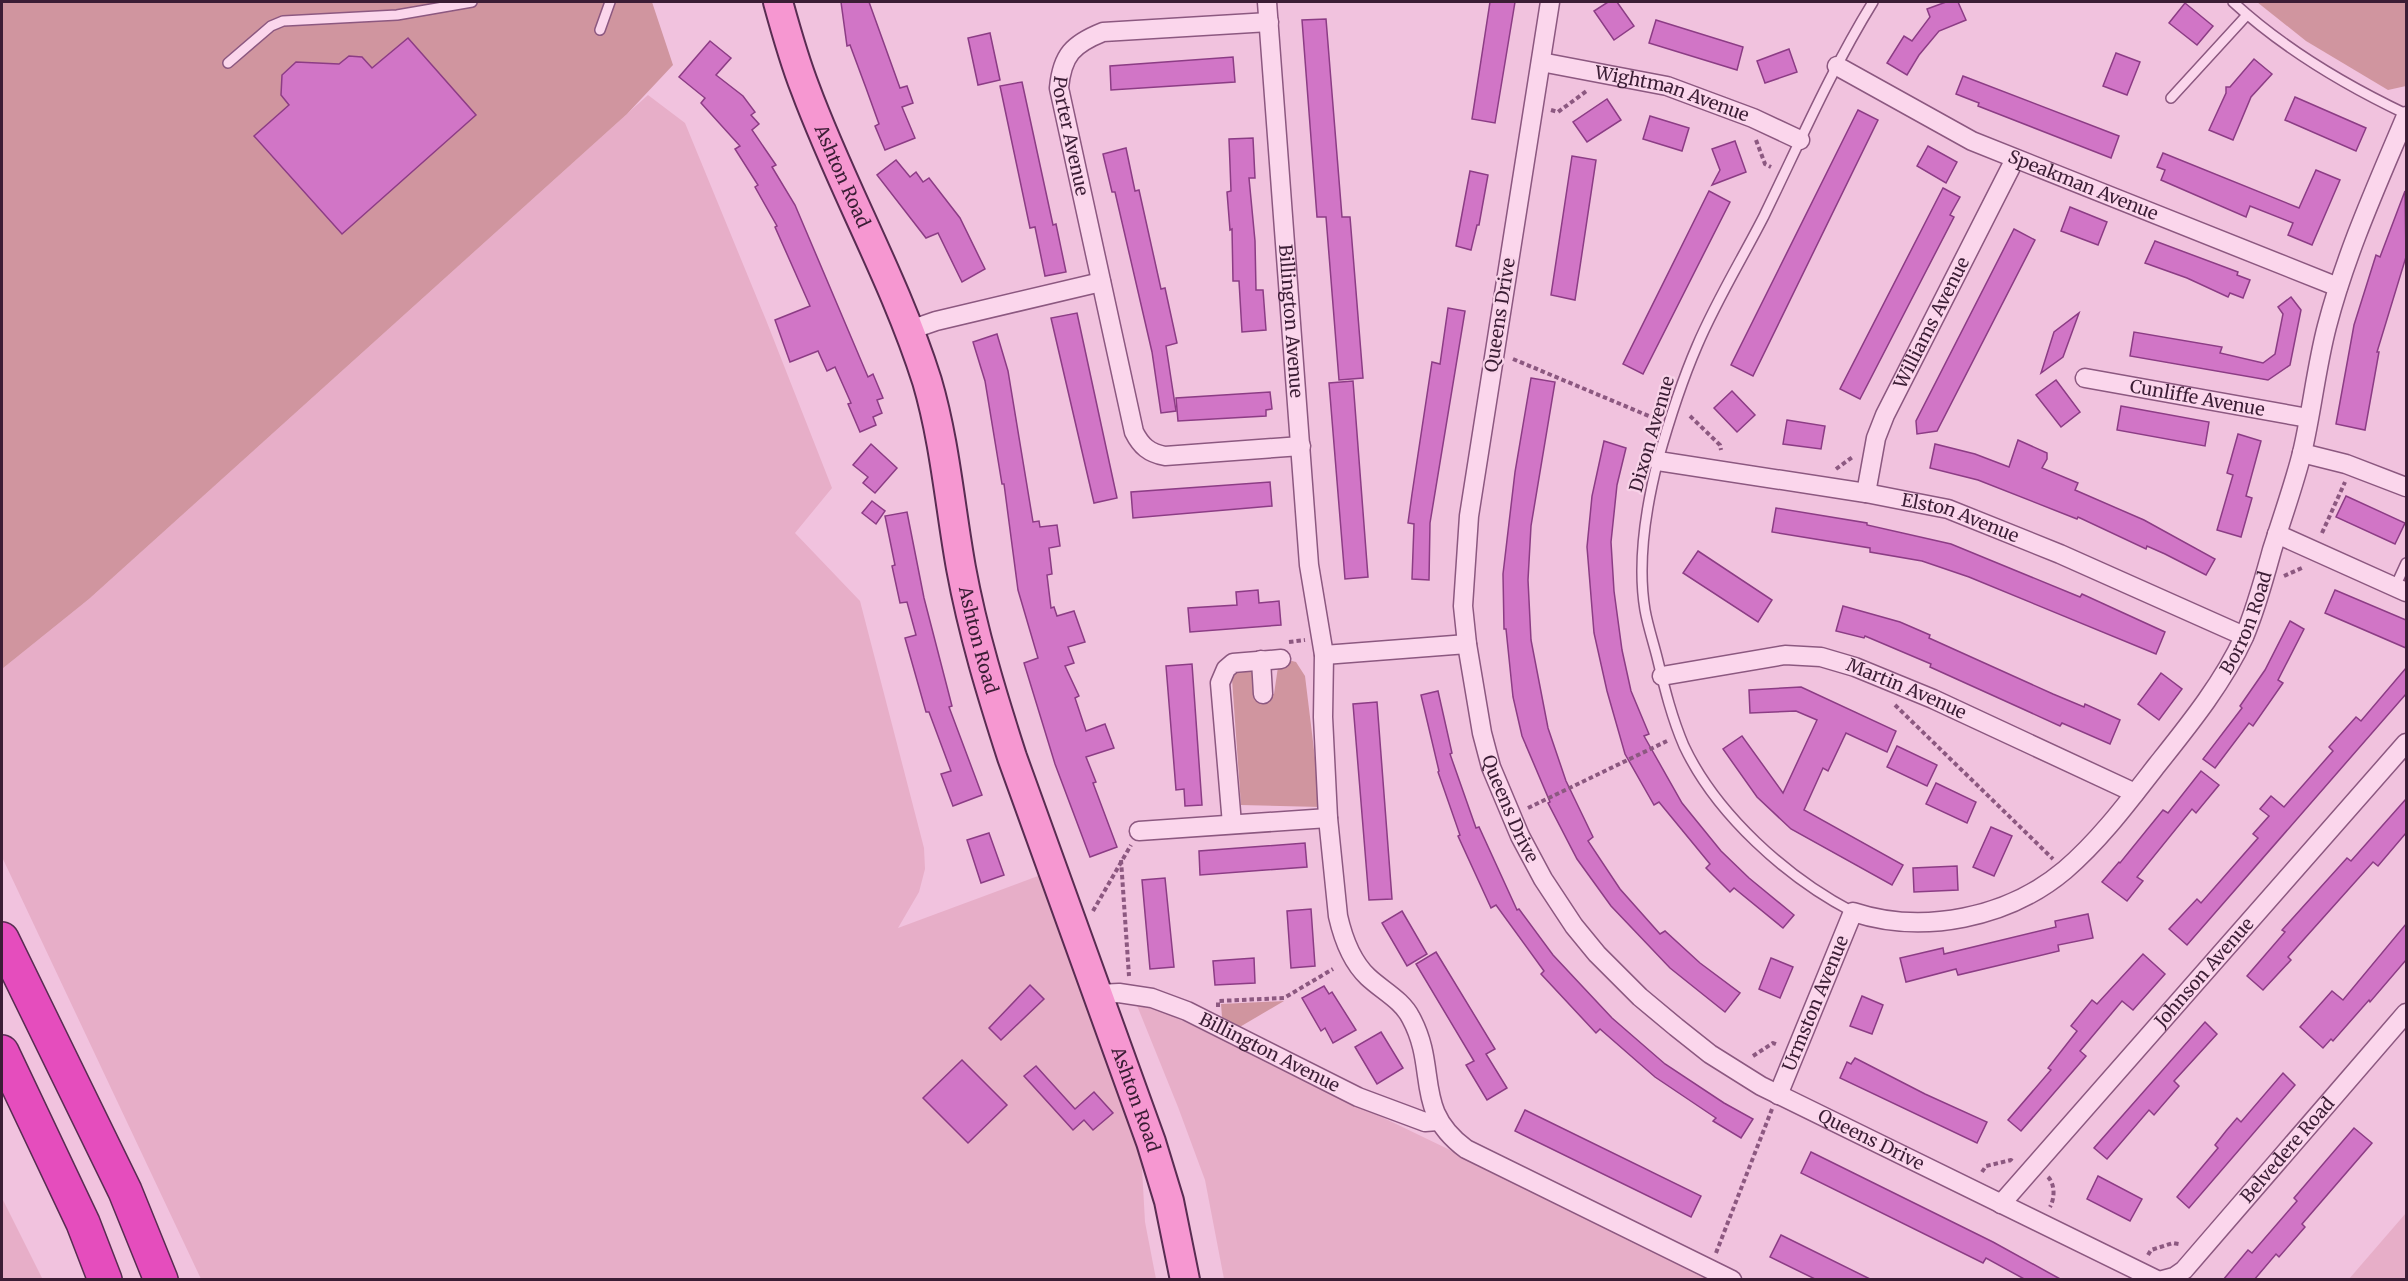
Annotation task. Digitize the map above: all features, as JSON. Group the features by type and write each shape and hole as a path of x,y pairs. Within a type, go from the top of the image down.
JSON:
{"highway":[{"path":"2,939 125,1191 161,1280"},
{"path":"2,1053 83,1223 105,1280"}],"main road":[{"name":"Ashton Road","path":"778,2 793,54 817,118 910,330 938,429 962,570 991,692 1015,767 1154,1152 1169,1201 1185,1280"}],"street":[{"name":"Billington Avenue","path":"1267,2 1310,565 1323,647 1323,717 1328,818 1338,916 1342,931 1354,961 1367,976 1403,1006 1410,1016 1425,1051 1429,1095 1438,1121 1448,1134 1466,1149 1732,1280"},
{"name":"Queens Drive","path":"1550,2 1469,516 1463,606 1482,733 1491,767 1520,836 1555,900 1597,954 1640,997 1710,1054 1778,1095 2157,1280"},
{"name":"Porter Avenue","path":"1269,22 1103,32 1086,39 1065,58 1059,88 1134,432 1146,449 1154,454 1165,456 1301,446"},
{"name":"Wightman Avenue","path":"1540,62 1667,86 1753,118 1800,140"},
{"name":"Speakman Avenue","path":"1838,66 1947,129 2015,159 2338,287"},
{"name":"Borron Road","path":"1853,912 1870,917 1908,922 1943,921 1973,916 2034,893 2065,870 2100,834 2178,739 2222,676 2244,636 2302,453 2317,366 2338,287 2356,236 2406,115"},
{"name":"Williams Avenue","path":"1866,493 1876,438 1885,416 2015,159"},
{"path":"910,330 936,321 1101,282"},
{"name":"Cunliffe Avenue","path":"2085,378 2308,418"},
{"path":"2302,453 2346,464 2406,487"},
{"name":"Elston Avenue","path":"1658,461 1866,493 1948,510 1987,524 2244,636"},
{"path":"2277,534 2401,589"},
{"path":"1323,647 1467,644"},
{"name":"Martin Avenue","path":"1662,676 1785,655 1821,657 1855,667 1933,699 2135,793"},
{"path":"1232,824 1220,683 1226,669 1233,663 1281,659"},
{"path":"1261,660 1263,694"},
{"name":"Johnson Avenue","path":"2001,1204 2406,743"},
{"path":"1139,831 1328,818"},
{"name":"Urmston Avenue","path":"1778,1095 1853,912"},
{"name":"Billington Avenue","path":"1098,994 1130,994 1152,998 1216,1026 1358,1097 1425,1122 1438,1121"},
{"name":"Belvedere Road","path":"2163,1280 2174,1277 2184,1270 2406,1013"}],"lane":[{"path":"228,63 271,26 283,21 397,15 472,2"},
{"path":"600,30 610,2"},
{"name":"Dixon Avenue","path":"1853,912 1826,898 1775,860 1732,815 1687,750 1668,706 1645,609 1642,568 1646,524 1658,461 1681,387 1698,345 1800,140 1873,2"},
{"path":"2233,2 2247,15 2312,61 2406,115"},
{"path":"2171,98 2247,15"},
{"path":"2401,589 2406,563"}],"path":[{"path":"1551,110 1558,112 1594,85"},
{"path":"1752,131 1765,164 1771,167"},
{"path":"1507,357 1656,418"},
{"path":"1690,416 1720,445 1721,450"},
{"path":"1836,469 1855,455"},
{"path":"2322,533 2349,473"},
{"path":"2283,576 2303,568 2312,561"},
{"path":"1281,659 1290,641 1323,647"},
{"path":"1889,700 2057,863"},
{"path":"1527,808 1669,740"},
{"path":"1090,917 1139,831"},
{"path":"1121,860 1130,994"},
{"path":"1216,1026 1218,1001 1284,998 1333,969"},
{"path":"1753,1056 1773,1043 1779,1045"},
{"path":"1709,1268 1778,1095"},
{"path":"1982,1172 1986,1166 2011,1161 2015,1164"},
{"path":"2047,1176 2051,1180 2054,1199 2050,1207"},
{"path":"2148,1255 2151,1250 2173,1243 2179,1244"}],"shaded area":[{"path":"2,2 652,2 673,65 627,114 89,599 2,669"},
{"path":"2257,2 2406,2 2406,86 2388,90 2306,41"},
{"path":"648,95 685,123 832,488 795,533 860,601 924,848 925,869 919,892 898,928 1038,876 1141,1150 1145,1222 1156,1279 201,1279 2,857 2,669 89,599"},
{"path":"1288,660 1296,662 1305,676 1321,807 1241,805 1232,679 1238,669 1252,669 1257,674 1259,695 1274,694 1278,667"},
{"path":"1284,1001 1238,1028 1222,1017 1221,1004"},
{"path":"1136,1003 1150,1005 1717,1279 1224,1279 1205,1180"},
{"path":"2,1198 42,1278 43,1279 2,1279"},
{"path":"2406,1213 2406,1279 2349,1279"}],"building":[{"path":"841,2 869,2 900,88 907,86 913,103 902,107 915,138 885,150 875,126 879,124 866,88 850,45 847,46"},
{"path":"1490,2 1515,2 1495,123 1472,119"},
{"path":"1608,2 1617,2 1634,26 1614,40 1594,11"},
{"path":"1946,2 1958,2 1966,20 1939,31 1919,55 1907,75 1887,63 1904,36 1912,41 1930,17 1927,9"},
{"path":"2185,3 2213,26 2197,45 2169,23"},
{"path":"1326,19 1342,217 1350,217 1363,378 1339,380 1326,217 1317,217 1302,20"},
{"path":"1656,20 1743,47 1737,70 1649,43"},
{"path":"990,33 1000,80 978,85 968,38"},
{"path":"408,38 476,115 342,234 254,136 289,105 281,95 282,75 296,62 339,64 349,56 362,57 372,68"},
{"path":"710,41 731,58 716,75 743,96 755,112 751,115 759,124 752,130 776,165 772,167 795,205 868,377 873,374 883,398 877,400 882,413 873,417 876,425 860,432 848,404 851,403 835,367 827,371 818,351 790,362 775,320 810,306 775,227 777,226 755,187 758,185 735,149 740,146 701,103 705,98 679,77"},
{"path":"1789,49 1797,72 1765,83 1757,61"},
{"path":"2116,53 2140,62 2127,95 2103,86"},
{"path":"1233,57 1235,82 1111,90 1110,66"},
{"path":"2254,59 2272,74 2251,97 2233,140 2209,130 2226,93 2226,87 2230,87"},
{"path":"1963,76 2119,136 2111,158 1978,106 1979,103 1956,94"},
{"path":"1022,82 1053,225 1056,224 1066,272 1045,276 1035,227 1030,228 1000,86"},
{"path":"2295,97 2366,128 2356,151 2285,120"},
{"path":"1607,99 1621,120 1587,142 1573,122"},
{"path":"1858,110 1878,120 1753,376 1731,365"},
{"path":"1650,116 1689,128 1682,151 1643,139"},
{"path":"1253,138 1255,178 1249,178 1255,241 1256,290 1263,290 1266,330 1242,332 1239,281 1233,281 1232,229 1230,230 1227,192 1231,191 1229,139"},
{"path":"1735,141 1746,172 1712,185 1720,170 1712,149"},
{"path":"1928,146 1957,162 1946,183 1917,166"},
{"path":"1126,148 1135,191 1139,190 1161,289 1165,288 1177,343 1166,346 1176,411 1161,413 1152,352 1115,192 1112,192 1103,154"},
{"path":"2163,153 2299,208 2316,170 2340,180 2312,245 2288,235 2293,223 2250,206 2246,217 2161,180 2165,170 2157,167"},
{"path":"1572,156 1596,160 1575,300 1551,295"},
{"path":"896,160 910,177 916,172 923,182 929,178 960,218 985,269 962,282 938,233 926,238 877,175"},
{"path":"1470,171 1488,175 1479,225 1477,225 1471,250 1456,246"},
{"path":"1943,188 1960,197 1950,215 1954,217 1860,399 1840,389"},
{"path":"1709,191 1730,202 1643,374 1623,364"},
{"path":"2405,191 2406,257 2377,352 2379,352 2365,430 2336,424 2354,325 2376,255 2380,257"},
{"path":"2070,207 2107,222 2098,245 2061,231"},
{"path":"2014,229 2035,240 1937,431 1917,434 1916,421"},
{"path":"2155,241 2238,272 2237,275 2250,280 2243,298 2230,293 2228,297 2187,278 2145,263"},
{"path":"2291,297 2301,310 2290,365 2268,380 2130,356 2134,332 2222,347 2220,353 2263,363 2275,354 2283,314 2278,307"},
{"path":"1448,308 1465,311 1430,523 1429,580 1412,579 1414,524 1408,523 1432,362 1440,364"},
{"path":"1077,313 1117,498 1094,503 1051,318"},
{"path":"2079,313 2063,357 2041,373 2054,332"},
{"path":"997,334 1008,371 1033,522 1039,521 1040,527 1057,525 1060,546 1049,548 1052,574 1047,575 1051,608 1054,607 1057,616 1074,611 1085,642 1068,647 1074,663 1065,666 1079,696 1075,698 1086,731 1105,724 1114,748 1086,757 1096,782 1093,783 1117,847 1090,857 1055,764 1024,663 1038,658 1018,590 1004,484 1002,484 985,381 973,342"},
{"path":"1531,378 1555,382 1531,526 1528,580 1531,640 1548,728 1566,781 1593,837 1588,841 1620,889 1660,934 1665,931 1700,963 1740,993 1725,1012 1670,968 1611,906 1577,859 1548,803 1550,802 1522,736 1513,697 1506,629 1504,629 1503,574 1515,472"},
{"path":"2056,380 2080,412 2061,427 2036,395"},
{"path":"1353,381 1368,577 1345,579 1329,383"},
{"path":"1732,391 1755,415 1737,432 1714,408"},
{"path":"1270,392 1272,409 1266,410 1266,416 1178,421 1176,398"},
{"path":"2121,406 2209,422 2205,446 2117,430"},
{"path":"1787,420 1825,426 1821,449 1783,444"},
{"path":"2238,434 2261,441 2246,496 2252,498 2241,537 2217,530 2233,475 2227,473"},
{"path":"2018,440 2047,453 2047,459 2042,468 2078,483 2075,490 2144,520 2215,559 2206,575 2165,554 2147,546 2146,549 2078,517 2077,519 1978,480 1930,468 1935,444 1975,454 2009,467"},
{"path":"1604,441 1626,448 1617,485 1611,542 1614,591 1622,650 1631,691 1649,734 1644,736 1682,803 1721,851 1749,878 1794,915 1783,928 1734,888 1730,892 1706,868 1710,864 1659,802 1654,805 1625,754 1607,691 1594,633 1587,547 1592,496"},
{"path":"871,444 897,468 875,493 863,483 868,477 853,465"},
{"path":"1270,482 1272,506 1133,518 1131,492"},
{"path":"2346,496 2405,523 2395,544 2336,517"},
{"path":"872,501 885,511 876,524 862,513"},
{"path":"1776,508 1867,523 1867,525 1951,544 2080,597 2082,594 2165,632 2156,654 1969,577 1922,561 1870,552 1870,548 1772,532"},
{"path":"907,512 924,598 952,706 949,707 982,795 953,806 941,774 951,771 929,712 926,712 905,638 916,635 907,602 900,603 892,566 895,565 885,516"},
{"path":"1698,551 1772,600 1758,622 1683,573"},
{"path":"1258,590 1259,603 1279,601 1281,625 1190,632 1188,608 1237,605 1236,592"},
{"path":"2335,590 2406,620 2406,648 2325,613"},
{"path":"1843,606 1900,622 1930,635 1929,638 2053,694 2084,707 2085,704 2120,720 2110,744 2062,723 2060,726 1930,667 1931,664 1865,636 1864,638 1836,631"},
{"path":"2290,621 2304,629 2278,680 2283,683 2253,726 2249,723 2215,768 2203,759 2242,708 2240,706 2265,670"},
{"path":"1192,664 1202,805 1185,806 1184,789 1176,790 1166,666"},
{"path":"2406,668 2406,694 2187,945 2169,929 2197,899 2201,903 2258,838 2253,834 2269,816 2260,809 2271,796 2284,807 2333,751 2329,747 2356,717 2361,721"},
{"path":"2161,673 2182,689 2159,720 2138,704"},
{"path":"1801,687 1896,731 1887,752 1846,733 1828,771 1823,768 1804,810 1903,865 1892,885 1791,829 1757,797 1723,749 1742,736 1783,793 1817,720 1796,711 1750,713 1749,690"},
{"path":"1438,691 1452,753 1450,754 1476,828 1479,827 1517,910 1519,909 1553,955 1612,1018 1665,1064 1724,1103 1753,1119 1741,1138 1713,1121 1716,1118 1655,1077 1600,1029 1596,1033 1541,974 1544,971 1496,905 1491,908 1458,836 1460,835 1438,772 1421,695"},
{"path":"1377,702 1392,899 1369,900 1353,704"},
{"path":"1897,746 1937,765 1927,786 1887,767"},
{"path":"2201,771 2219,785 2196,813 2192,809 2137,877 2143,881 2127,901 2102,882 2163,810 2168,813"},
{"path":"1936,783 1976,802 1967,823 1926,804"},
{"path":"2406,799 2406,833 2378,866 2373,862 2288,957 2291,960 2263,990 2247,976 2285,932 2282,930 2347,858 2351,861"},
{"path":"1991,827 2012,836 1994,876 1973,867"},
{"path":"989,833 1004,875 981,883 967,840"},
{"path":"1305,843 1307,867 1200,875 1199,851"},
{"path":"1957,866 1958,890 1914,892 1913,868"},
{"path":"1165,878 1174,967 1150,969 1142,880"},
{"path":"1311,909 1315,966 1291,968 1287,911"},
{"path":"1402,911 1427,954 1407,966 1382,923"},
{"path":"2088,914 2093,938 2058,945 2059,951 1958,975 1956,969 1906,982 1900,958 1943,948 1944,954 2056,927 2055,921"},
{"path":"2406,924 2406,960 2370,1002 2369,1000 2333,1041 2331,1039 2323,1048 2300,1027 2332,991 2343,1000"},
{"path":"1436,952 1495,1049 1486,1054 1507,1088 1487,1100 1466,1065 1474,1061 1416,964"},
{"path":"2143,954 2165,974 2133,1010 2122,1001 2080,1051 2086,1056 2021,1131 2008,1120 2051,1070 2048,1068 2077,1031 2071,1026 2092,1000 2097,1004"},
{"path":"1254,958 1255,983 1215,985 1213,961"},
{"path":"1771,958 1793,967 1780,998 1759,989"},
{"path":"1030,985 1044,999 1001,1040 989,1028"},
{"path":"1324,986 1329,994 1332,992 1356,1030 1333,1043 1325,1028 1321,1031 1302,998"},
{"path":"1862,996 1883,1005 1872,1034 1850,1026"},
{"path":"2205,1022 2217,1034 2174,1081 2179,1086 2154,1115 2149,1110 2107,1159 2094,1148"},
{"path":"1381,1032 1403,1068 1377,1084 1355,1047"},
{"path":"1855,1058 1925,1094 1987,1122 1977,1143 1840,1078 1847,1062 1851,1064"},
{"path":"962,1060 1007,1105 968,1143 923,1098"},
{"path":"1036,1066 1075,1109 1094,1092 1113,1113 1093,1130 1084,1120 1073,1130 1024,1076"},
{"path":"2283,1073 2295,1085 2189,1208 2177,1197 2218,1148 2215,1145 2237,1118 2241,1122"},
{"path":"1525,1110 1701,1196 1691,1217 1515,1131"},
{"path":"2354,1128 2372,1143 2302,1224 2305,1227 2279,1257 2276,1254 2254,1280 2223,1280 2248,1250 2252,1253 2297,1201 2294,1198"},
{"path":"1811,1152 1993,1242 2062,1280 2026,1280 1986,1258 1983,1263 1801,1173"},
{"path":"2098,1176 2142,1199 2130,1221 2087,1199"},
{"path":"1781,1235 1872,1280 1817,1280 1770,1257"}]}
